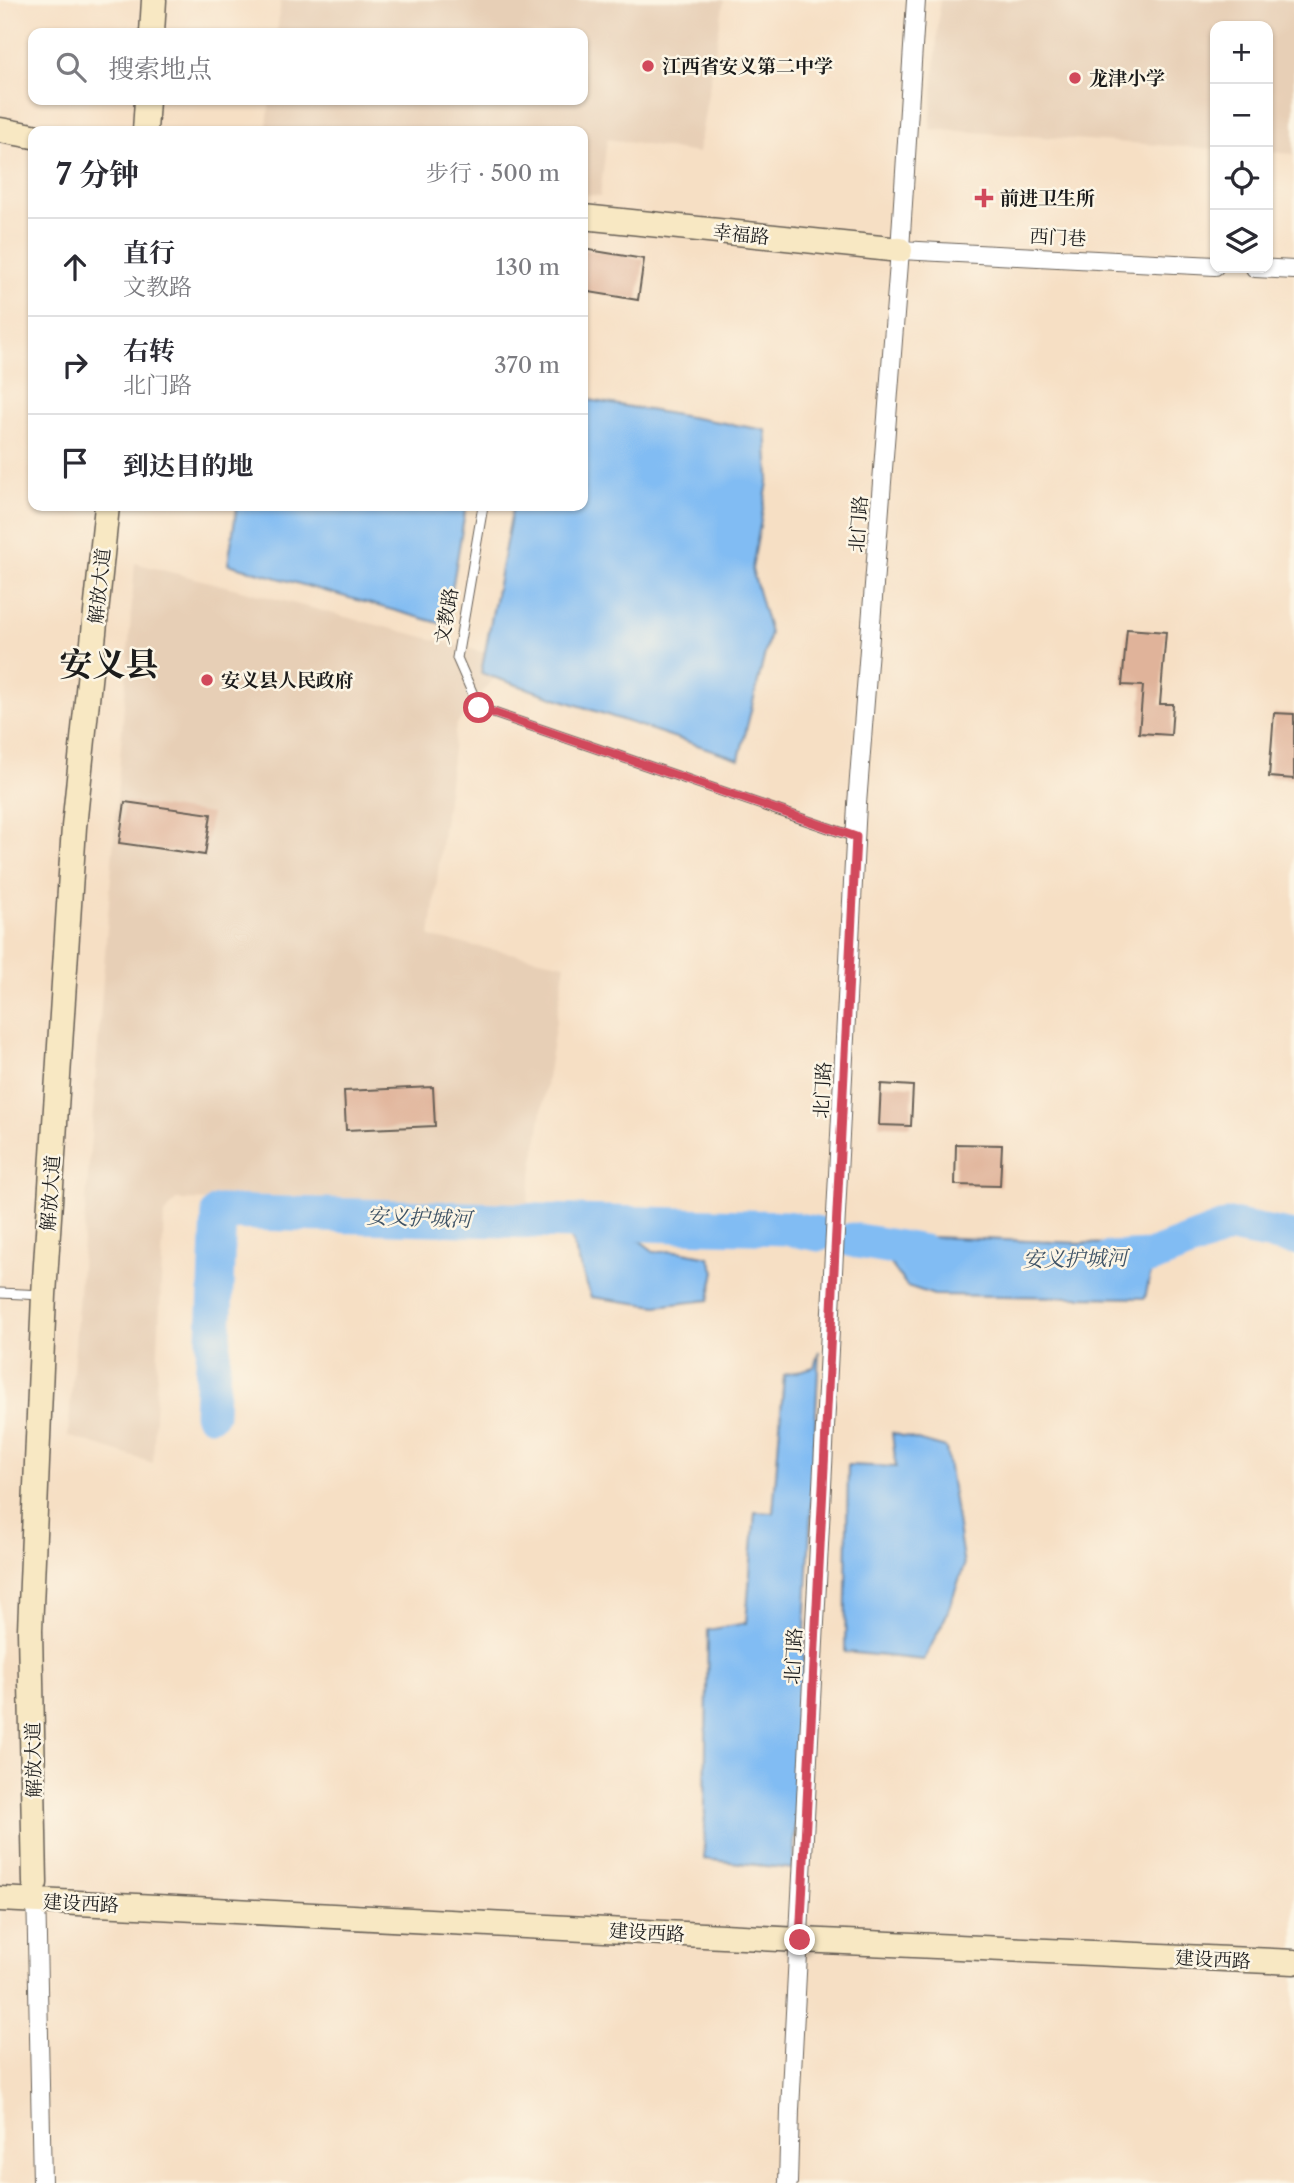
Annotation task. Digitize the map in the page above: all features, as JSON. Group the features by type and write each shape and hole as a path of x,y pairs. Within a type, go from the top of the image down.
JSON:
{"street":[{"path":"152,28 154,0"},
{"name":"北门路","path":"788,2183 856,837 916,0"},
{"path":"145,126 147,105"},
{"path":"0,130 28,135"},
{"name":"幸福路","path":"588,218 900,250"},
{"name":"西门巷","path":"900,250 1210,266"},
{"path":"1273,269 1294,270"},
{"name":"解放大道","path":"36,1892 30,1630 44,1294 74,827 106,511"},
{"path":"36,1892 42,2183"},
{"name":"建设西路","path":"0,1899 36,1892 800,1940 1294,1962"}],"lane":[{"name":"文教路","path":"482,511 457,658 479,708 856,837"},
{"path":"0,1293 44,1294"}],"shaded area":[{"name":"江西省安义第二中学","path":"281,0 724,0 698,153 607,139 600,196 588,195 588,126 267,125 269,105 588,105 588,28 278,28"},
{"name":"龙津小学","path":"940,0 1294,0 1294,154 1273,152 1273,21 1210,21 1210,149 930,129"},
{"name":"安义县人民政府","path":"135,563 510,659 456,725 430,937 565,964 527,1206 176,1200 164,1215 153,1463 68,1436"}],"water":[{"path":"588,400 766,430 769,477 752,569 770,633 739,759 481,673 512,511 588,511"},
{"path":"236,511 465,511 446,625 228,564"},
{"path":"863,1226 930,1237 1157,1246 1145,1298 934,1295 907,1286"},
{"path":"617,1234 640,1241 655,1252 678,1251 709,1257 715,1271 709,1300 657,1306 591,1297 570,1235"},
{"path":"819,1351 793,1869 704,1859 708,1630 746,1623 755,1512 773,1513 784,1375 814,1367"},
{"path":"892,1433 946,1448 964,1566 946,1616 924,1660 845,1652 848,1465 896,1467"}],"building":[{"path":"588,250 644,259 638,300 588,292"},
{"path":"1127,629 1166,632 1160,704 1173,704 1171,735 1139,733 1143,686 1122,685"},
{"path":"1274,713 1294,714 1294,779 1269,777"},
{"path":"125,802 211,814 205,855 119,843"},
{"path":"881,1084 913,1086 911,1126 879,1125"},
{"path":"433,1087 435,1126 346,1130 344,1091"},
{"path":"956,1144 1002,1145 1000,1186 955,1185"}],"waterway":[{"name":"安义护城河","path":"211,1413 219,1212 786,1228 819,1234"},
{"name":"安义护城河","path":"1109,1259 1150,1257 1231,1226 1294,1238"},
{"name":"安义护城河","path":"852,1240 924,1252"}],"place":[{"name":"江西省安义第二中学","path":"648,66"},
{"name":"龙津小学","path":"1075,78"},
{"name":"前进卫生所","path":"984,198"},
{"name":"安义县人民政府","path":"207,680"}],"district":[{"name":"安义县","path":"109,664"}],"route":[{"path":"479,708 856,837 800,1940"}]}
